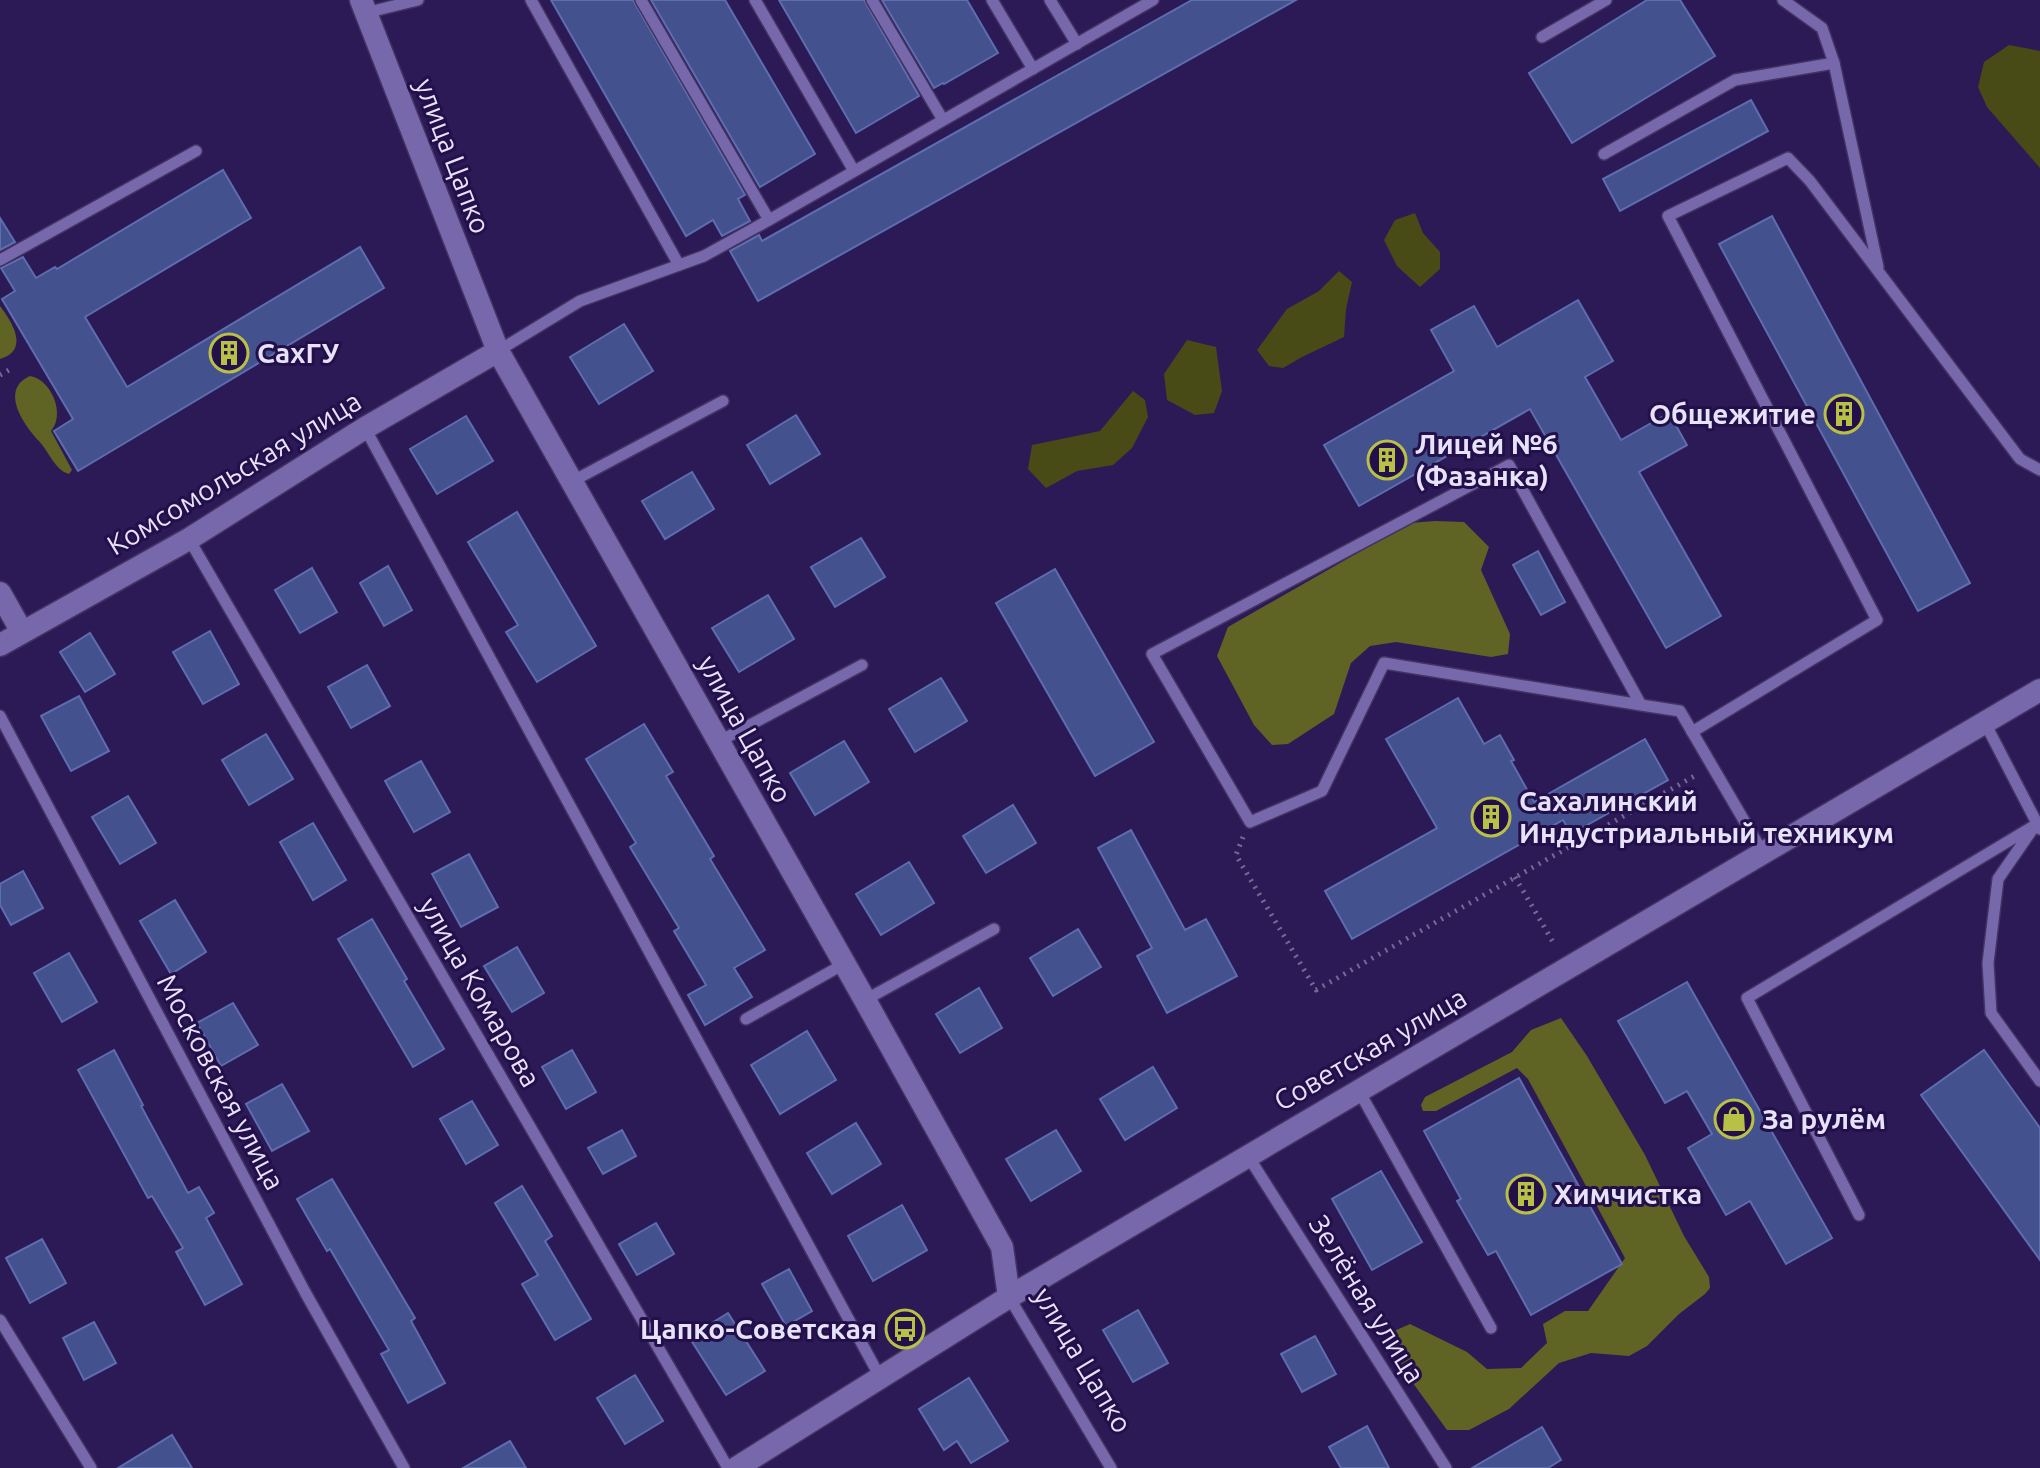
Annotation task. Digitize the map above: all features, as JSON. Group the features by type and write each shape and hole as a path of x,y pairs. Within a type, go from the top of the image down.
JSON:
{"street":[{"name":"улица Цапко","path":"363,6 498,351 1002,1247 1009,1297"},
{"name":"Комсомольская улица","path":"0,645 189,539 365,428 498,351"},
{"path":"0,593 22,632"},
{"name":"Советская улица","path":"736,1468 1009,1297 2040,690"}],"lane":[{"path":"363,6 418,0"},
{"path":"531,0 679,265"},
{"path":"641,0 769,220"},
{"path":"755,0 854,171"},
{"path":"872,0 943,120"},
{"path":"992,0 1033,69"},
{"path":"1050,0 1077,44"},
{"path":"498,351 580,301 704,256 1153,0"},
{"path":"1542,37 1606,0"},
{"path":"1783,0 1822,28 1834,63 1879,272"},
{"path":"1604,154 1735,80 1834,63"},
{"path":"0,260 196,151"},
{"path":"1692,732 1877,620 1668,216 1788,158 1810,181 2020,459 2040,470"},
{"path":"571,482 723,401"},
{"path":"365,428 880,1377"},
{"path":"1641,705 1509,465 1152,654 1250,822 1322,791 1384,663 1641,705 1680,711 1763,853"},
{"name":"улица Комарова","path":"189,539 728,1468"},
{"path":"718,742 862,665"},
{"name":"Московская улица","path":"0,716 305,1292 404,1468"},
{"path":"1985,723 2038,826"},
{"path":"2038,826 1998,879 1988,963 1991,1013 2040,1081"},
{"path":"1859,1215 1747,998 2038,826"},
{"path":"865,1000 994,929"},
{"path":"746,1019 844,964"},
{"path":"1359,1091 1491,1328"},
{"name":"Зелёная улица","path":"1248,1156 1446,1468"},
{"name":"улица Цапко","path":"1009,1297 1111,1468"},
{"path":"0,1320 91,1468"}],"path":[{"path":"0,375 9,370"},
{"path":"1250,822 1236,855 1316,990 1712,766"},
{"path":"1515,877 1553,942"}],"green space":[{"path":"2009,45 2040,51 2040,168 1987,107 1978,87 1984,62"},
{"path":"1415,213 1423,233 1440,252 1440,269 1420,287 1397,266 1384,240 1395,220"},
{"path":"1339,271 1352,282 1344,337 1283,368 1269,366 1257,350 1287,309 1319,291"},
{"path":"0,306 13,327 16,342 9,355 0,359"},
{"path":"1187,340 1216,347 1222,391 1214,413 1195,415 1167,400 1164,374"},
{"path":"30,376 44,383 54,398 57,416 51,431 72,470 69,474 56,465 26,425 17,407 16,389"},
{"path":"1133,391 1145,400 1148,417 1132,448 1113,465 1077,471 1046,488 1028,469 1032,445 1100,431"},
{"path":"1464,522 1489,547 1481,570 1510,634 1508,654 1491,657 1396,642 1370,646 1351,663 1334,714 1288,744 1272,745 1254,725 1217,656 1228,627 1410,523"},
{"path":"1561,1018 1645,1155 1684,1236 1709,1277 1710,1288 1647,1346 1629,1356 1591,1353 1559,1363 1509,1409 1469,1430 1447,1430 1402,1368 1385,1335 1410,1324 1467,1352 1487,1369 1521,1368 1547,1343 1543,1324 1565,1311 1588,1311 1625,1258 1528,1079 1517,1068 1436,1111 1423,1111 1421,1105 1425,1097 1512,1052 1531,1030"}],"building":[{"path":"551,0 633,0 745,195 738,199 750,221 722,236 713,220 686,236"},
{"path":"651,0 725,0 815,154 760,187"},
{"path":"779,0 864,0 919,96 856,133"},
{"path":"882,0 967,0 998,53 934,88"},
{"path":"1192,0 1296,0 758,301 730,251 759,235 762,241"},
{"path":"1647,0 1680,0 1715,56 1572,143 1529,73"},
{"path":"1751,100 1768,131 1620,211 1603,179"},
{"name":"СахГУ","path":"223,170 251,218 85,317 127,387 360,247 384,288 78,471 54,431 73,419 2,299 15,291 1,268 23,257 36,278 55,267 57,269"},
{"name":"Общежитие","path":"1772,216 1970,583 1918,611 1719,244"},
{"path":"0,218 15,242 0,250"},
{"name":"Лицей №6 (Фазанка)","path":"1578,300 1613,361 1585,377 1621,440 1669,413 1687,445 1639,472 1721,616 1666,648 1530,409 1359,506 1324,445 1454,371 1431,330 1474,306 1497,347"},
{"path":"624,324 653,371 599,404 570,357"},
{"path":"796,415 820,454 770,484 747,445"},
{"path":"466,416 493,461 437,494 410,449"},
{"path":"692,472 714,509 665,539 642,501"},
{"path":"517,512 596,646 537,682 506,632 518,625 468,542"},
{"path":"861,538 885,577 835,607 811,567"},
{"path":"1538,551 1565,602 1541,615 1513,565"},
{"path":"388,566 412,610 384,626 360,583"},
{"path":"312,568 337,612 300,633 275,590"},
{"path":"1055,569 1154,742 1095,776 996,603"},
{"path":"768,595 794,639 739,672 712,628"},
{"path":"210,631 239,684 203,704 173,652"},
{"path":"90,633 115,674 85,692 60,652"},
{"path":"367,665 390,706 351,728 328,687"},
{"path":"941,678 967,721 915,752 889,709"},
{"path":"79,696 109,751 71,771 41,716"},
{"name":"Сахалинский Индустриальный техникум","path":"1458,698 1484,744 1500,735 1534,802 1645,739 1668,780 1571,834 1563,820 1352,939 1325,891 1437,828 1386,739"},
{"path":"644,724 673,772 666,776 714,856 710,859 765,950 734,968 752,997 705,1025 688,995 706,985 674,931 679,928 630,847 636,843 586,759"},
{"path":"266,734 293,779 249,805 222,760"},
{"path":"844,741 869,782 815,815 790,773"},
{"path":"421,761 450,812 414,832 385,781"},
{"path":"128,796 156,843 120,864 92,817"},
{"path":"1013,805 1036,843 986,873 963,836"},
{"path":"313,823 346,880 313,900 280,842"},
{"path":"1131,830 1185,930 1206,919 1237,976 1167,1013 1137,956 1152,948 1098,848"},
{"path":"469,854 498,907 461,927 432,874"},
{"path":"909,862 934,903 881,935 856,894"},
{"path":"23,871 43,908 11,925 0,905 0,884"},
{"path":"175,900 206,952 171,974 140,921"},
{"path":"372,919 444,1049 413,1067 338,939"},
{"path":"1078,929 1101,967 1053,996 1030,958"},
{"path":"517,947 544,993 512,1012 484,966"},
{"path":"69,953 97,1002 62,1022 34,973"},
{"name":"За рулём","path":"1687,982 1832,1238 1786,1264 1750,1201 1726,1215 1688,1148 1712,1134 1687,1091 1665,1103 1618,1021"},
{"path":"979,988 1002,1028 960,1053 936,1014"},
{"path":"233,1003 258,1045 221,1066 197,1023"},
{"path":"807,1031 836,1080 780,1114 751,1065"},
{"path":"114,1050 188,1193 199,1187 214,1213 206,1218 242,1284 205,1305 176,1252 183,1248 152,1196 148,1198 78,1070"},
{"path":"572,1050 596,1092 566,1109 542,1067"},
{"path":"1984,1050 2040,1128 2040,1260 1921,1095"},
{"path":"1153,1067 1177,1108 1125,1140 1100,1099"},
{"name":"Химчистка","path":"1519,1078 1622,1264 1531,1315 1496,1251 1488,1255 1457,1201 1461,1199 1424,1131"},
{"path":"282,1084 309,1131 272,1151 246,1104"},
{"path":"472,1101 498,1145 466,1164 440,1119"},
{"path":"856,1123 881,1164 832,1194 807,1153"},
{"path":"622,1130 636,1156 603,1174 588,1148"},
{"path":"1056,1130 1081,1171 1031,1201 1006,1159"},
{"path":"1381,1171 1422,1242 1372,1270 1332,1199"},
{"path":"332,1179 415,1318 411,1321 445,1383 408,1403 381,1354 389,1350 297,1199"},
{"path":"522,1186 552,1236 545,1241 591,1319 555,1340 522,1284 538,1275 495,1203"},
{"path":"902,1205 927,1250 873,1281 848,1236"},
{"path":"656,1223 674,1254 637,1275 619,1244"},
{"path":"42,1239 66,1283 30,1303 6,1258"},
{"path":"789,1269 812,1311 786,1326 762,1284"},
{"path":"1138,1310 1168,1363 1133,1382 1103,1330"},
{"path":"728,1313 765,1371 726,1395 689,1337"},
{"path":"94,1322 116,1363 84,1380 63,1338"},
{"path":"1315,1336 1336,1374 1302,1392 1281,1354"},
{"path":"635,1375 663,1421 625,1444 597,1398"},
{"path":"969,1378 1008,1441 971,1463 957,1441 944,1450 919,1409"},
{"path":"1367,1426 1389,1468 1341,1468 1329,1447"},
{"path":"1542,1427 1561,1460 1548,1468 1472,1468"},
{"path":"172,1435 192,1468 118,1468"},
{"path":"510,1441 526,1468 463,1468"}],"place":[{"name":"СахГУ","path":"229,353"},
{"name":"Общежитие","path":"1844,414"},
{"name":"Лицей №6 (Фазанка)","path":"1387,460"},
{"name":"Сахалинский Индустриальный техникум","path":"1491,817"},
{"name":"За рулём","path":"1734,1119"},
{"name":"Химчистка","path":"1526,1194"},
{"name":"Цапко-Советская","path":"905,1329"}]}
